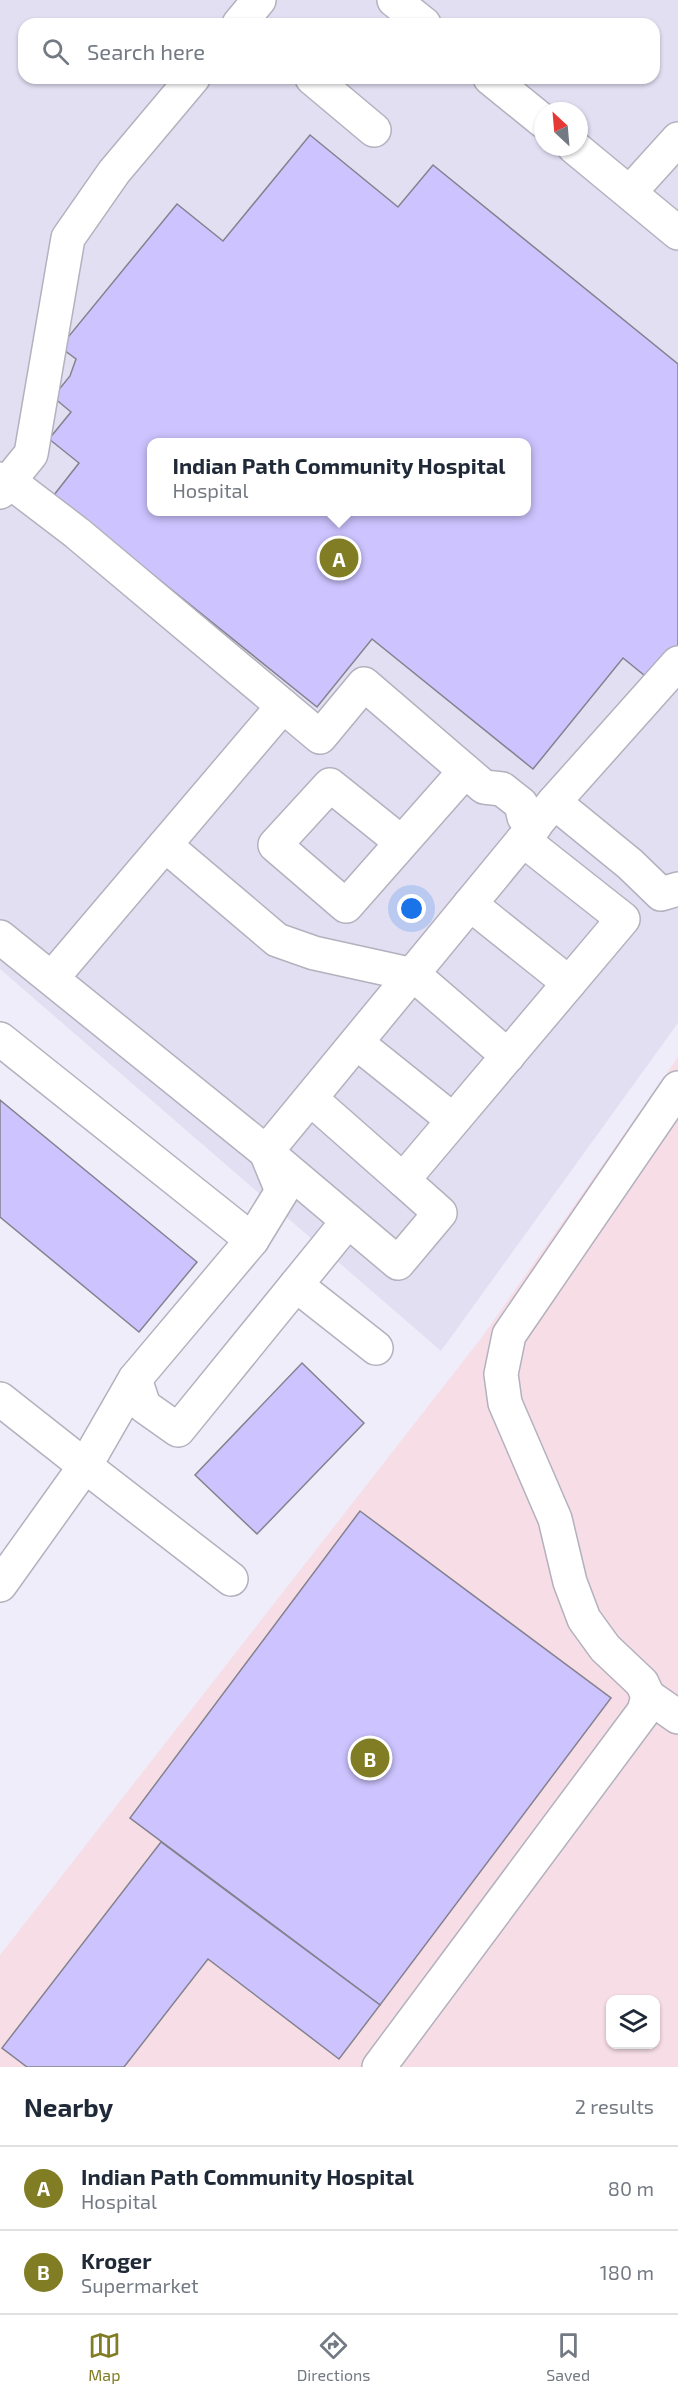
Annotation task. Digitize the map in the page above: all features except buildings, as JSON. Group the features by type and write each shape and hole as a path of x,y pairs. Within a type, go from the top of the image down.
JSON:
{"lane":[{"path":"394,0 416,18"},
{"path":"189,84 114,172 68,238 31,454 3,484 77,533 320,737 364,684 474,779 502,789 521,804 602,903 623,919 403,1180"},
{"path":"319,84 374,130"},
{"path":"497,84 534,115"},
{"path":"630,192 678,139"},
{"path":"585,156 678,233"},
{"path":"266,1152 414,975 534,821 678,663"},
{"path":"52,978 282,705"},
{"path":"401,842 474,779"},
{"path":"534,821 630,864 661,894 678,889"},
{"path":"165,845 277,940 314,953 414,975 508,1056"},
{"path":"602,903 630,864"},
{"path":"470,904 569,983"},
{"path":"0,937 266,1152 398,1263 440,1213 311,1100"},
{"path":"0,1039 252,1240"},
{"path":"357,1043 453,1120"},
{"path":"678,1088 509,1335 501,1374 505,1403 555,1519 570,1582 584,1619 605,1648 642,1683 648,1696 678,1718"},
{"path":"0,1585 85,1466 135,1379 252,1240 282,1191 266,1152"},
{"path":"135,1379 144,1406 178,1430 348,1221"},
{"path":"296,1285 376,1348"},
{"path":"0,1399 231,1579"},
{"path":"379,2067 644,1711 648,1696"}],"shaded area":[{"path":"0,0 678,0 678,1023 441,1351 0,969"},
{"path":"678,1057 678,2067 0,2067 0,1955 482,1337"}],"place":[{"name":"Indian Path Community Hospital","path":"339,558"},
{"name":"Kroger","path":"370,1758"}]}
